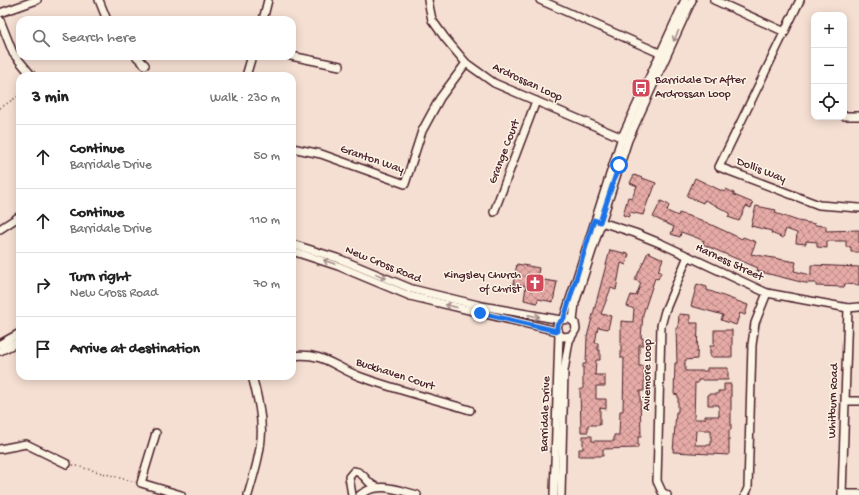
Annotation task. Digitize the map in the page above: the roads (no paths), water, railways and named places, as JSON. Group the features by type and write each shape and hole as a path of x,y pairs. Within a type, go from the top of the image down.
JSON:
{"street":[{"path":"0,13 37,0"},
{"path":"98,0 105,16"},
{"path":"264,16 268,0"},
{"name":"Ardrossan Loop","path":"428,0 432,20 466,63 494,83 625,139"},
{"path":"540,0 664,55"},
{"path":"664,55 685,0"},
{"path":"597,221 575,303 573,320 576,329 572,336 563,337 558,332 557,325 562,319 625,139 664,55 692,0"},
{"path":"714,0 785,32"},
{"name":"Dollis Way","path":"800,0 720,167 820,205 859,208"},
{"path":"0,20 13,53 16,57"},
{"path":"296,57 340,66"},
{"path":"19,60 29,72"},
{"path":"140,60 145,65"},
{"path":"247,72 251,60"},
{"name":"Granton Way","path":"296,149 320,154 405,184 422,132 440,98 466,63"},
{"name":"Grange Court","path":"494,212 536,101"},
{"path":"847,116 859,116"},
{"path":"0,229 16,219"},
{"name":"Harness Street","path":"597,221 635,233 767,293 848,308 859,307"},
{"name":"New Cross Road","path":"296,245 340,259 412,289 482,306 562,319"},
{"name":"New Cross Road","path":"296,252 338,266 410,296 558,332"},
{"name":"Aviemore Loop","path":"667,495 658,487 657,481 660,326 664,311 688,256"},
{"path":"745,495 748,488 752,345 755,323 767,293"},
{"name":"Whitburn Road","path":"842,495 848,308"},
{"path":"562,319 573,320"},
{"name":"Barridale Drive","path":"554,495 558,332"},
{"path":"0,344 16,335"},
{"name":"Barridale Drive","path":"561,495 563,387 567,350 572,336"},
{"path":"0,351 16,343"},
{"name":"Buckhaven Court","path":"296,355 306,354 324,358 360,376 470,410"},
{"path":"248,495 261,448 262,426 260,404 253,380"},
{"path":"846,401 859,401"},
{"path":"156,433 141,483 181,495"},
{"path":"0,449 26,444 67,464"},
{"path":"352,495 349,477 354,471 362,474 372,486 389,487 418,495"},
{"path":"360,495 377,487"},
{"path":"842,495 859,494"}],"place":[{"name":"Barridale Dr After Ardrossan Loop","path":"641,88"},
{"name":"Kingsley Church of Christ","path":"535,283"}]}
